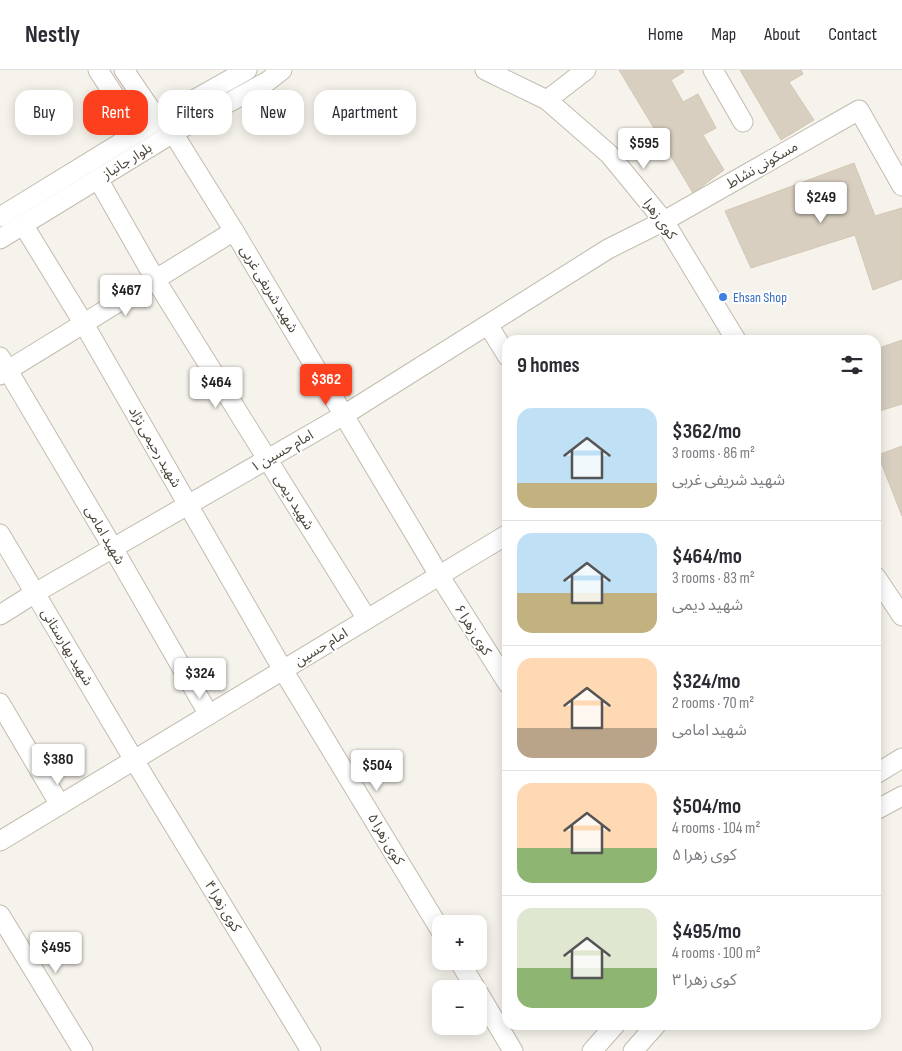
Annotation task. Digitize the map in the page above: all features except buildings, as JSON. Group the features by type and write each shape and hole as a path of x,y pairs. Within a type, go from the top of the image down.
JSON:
{"street":[{"path":"98,70 111,90"},
{"name":"شهید شریفی غربی","path":"124,70 158,120"},
{"name":"بلوار جانباز","path":"211,90 247,70"},
{"name":"بلوار جانباز","path":"232,101 268,81 282,70"},
{"name":"کوی زهرا","path":"485,70 546,100 609,154 664,221 733,335"},
{"path":"546,100 586,70"},
{"path":"713,70 743,122"},
{"name":"مسکونی نشاط","path":"664,221 859,110 902,186"},
{"name":"بلوار جانباز","path":"148,126 158,120"},
{"name":"بلوار جانباز","path":"0,217 133,135"},
{"name":"بلوار جانباز","path":"0,239 170,135"},
{"name":"شهید شریفی غربی","path":"174,135 234,231 439,576"},
{"name":"شهید دیمی","path":"98,179 156,279 367,619"},
{"name":"امام حسین ۱","path":"0,615 35,592 344,415 608,249 664,221"},
{"name":"شهید رحیمی نژاد","path":"24,226 84,324 283,670"},
{"path":"3,368 84,324 234,231"},
{"path":"488,325 502,347"},
{"name":"شهید امامی","path":"3,368 113,548 209,715"},
{"name":"شهید بهارستانی","path":"0,534 134,760"},
{"name":"امام حسین","path":"134,760 502,538"},
{"name":"کوی زهرا ۶","path":"439,576 502,675"},
{"path":"881,584 902,616"},
{"name":"کوی زهرا ۵","path":"283,670 432,917"},
{"path":"0,703 60,805"},
{"path":"881,771 902,758"},
{"path":"0,841 134,760"},
{"name":"کوی زهرا ۴","path":"134,760 311,1051"},
{"path":"881,807 902,796"},
{"path":"0,915 83,1051"},
{"path":"487,1007 513,1051"},
{"path":"592,1051 611,1030"},
{"path":"633,1051 652,1030"}],"place":[{"name":"Ehsan Shop","path":"723,297"}]}
